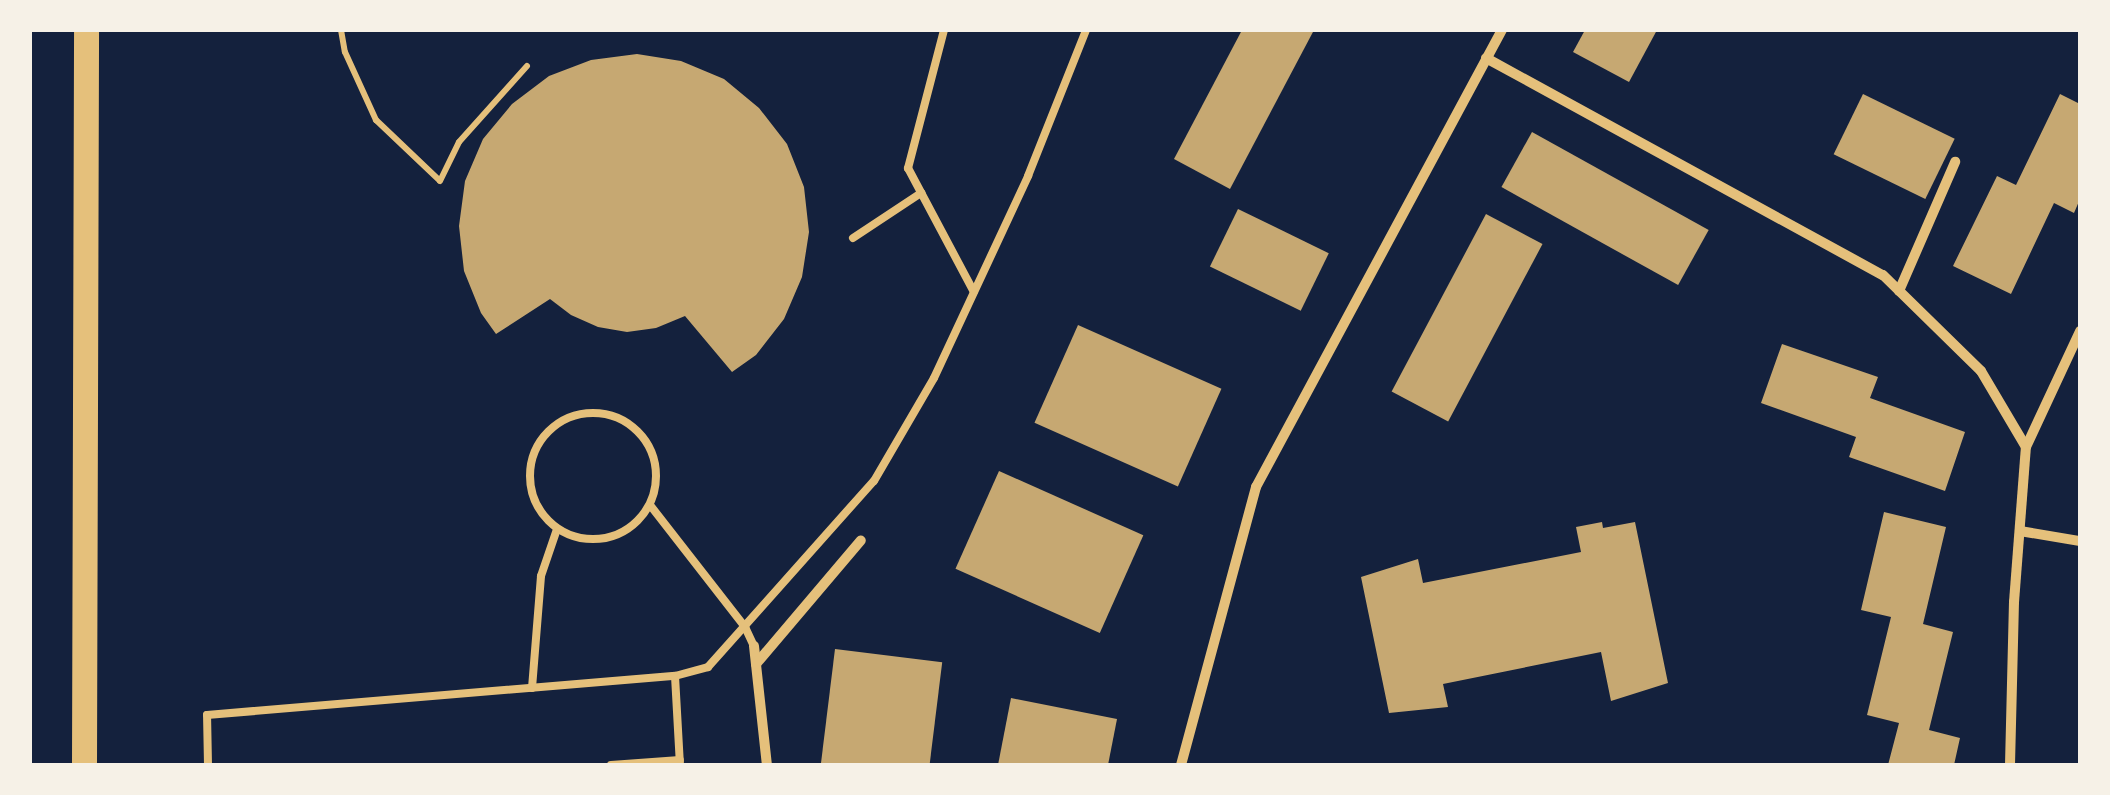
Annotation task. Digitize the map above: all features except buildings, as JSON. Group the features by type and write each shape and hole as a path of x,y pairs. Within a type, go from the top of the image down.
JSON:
{"main road":[{"path":"84,765 86,30"}],"street":[{"path":"1181,765 1256,487 1502,30"},
{"path":"1486,58 1883,275 1980,372 2026,447"},
{"path":"1899,291 1955,162"},
{"path":"2010,765 2026,447 2080,330"},
{"path":"2020,532 2080,541"},
{"path":"756,664 861,540"},
{"path":"754,646 766,765"}],"lane":[{"path":"944,30 908,168 974,292"},
{"path":"208,765 207,715 675,676 708,668 874,481 934,378 1028,176 1086,30"},
{"path":"852,238 921,194"},
{"path":"580,414 605,414 628,423 646,441 656,464 650,505 628,529 605,539 580,539 557,529 540,511 530,488 530,464 540,440 557,423 580,414"},
{"path":"650,505 745,627 754,646"},
{"path":"532,688 541,576 557,529"},
{"path":"611,765 680,762 675,676"}],"path":[{"path":"340,30 345,52 376,120 440,181 459,142 527,66"}]}
